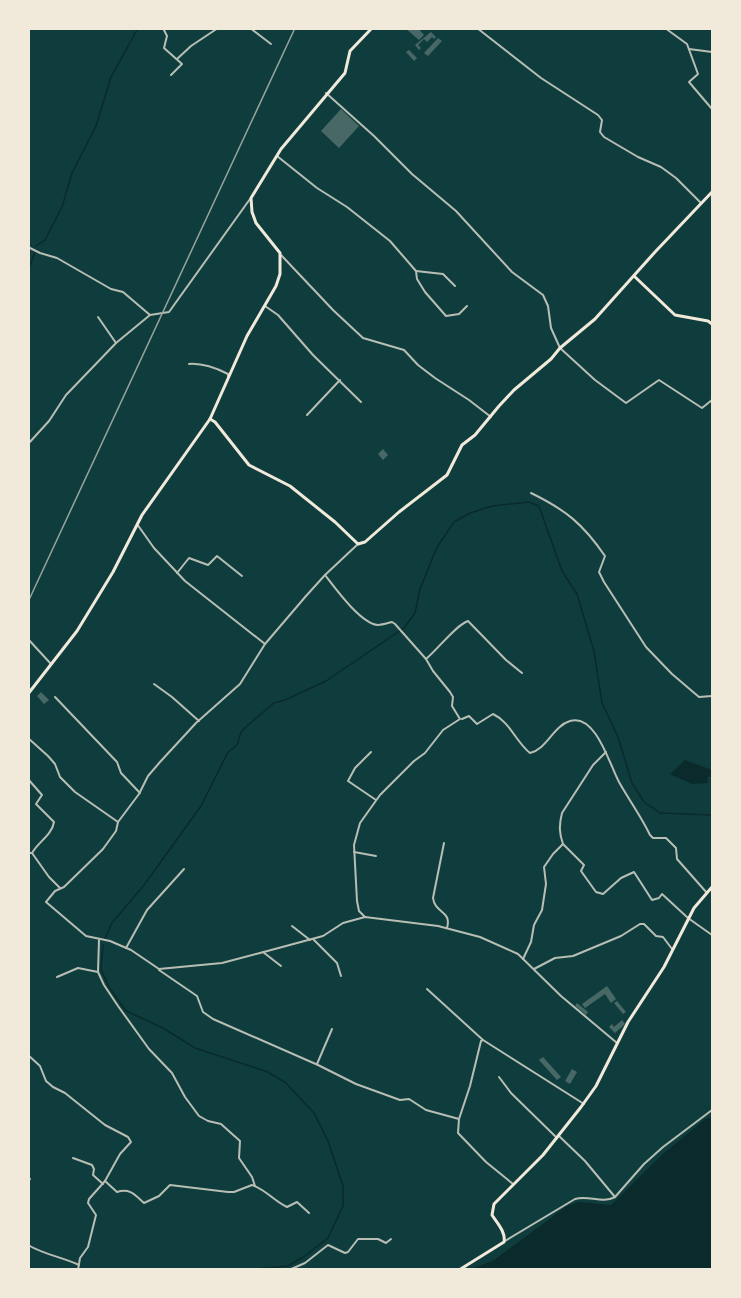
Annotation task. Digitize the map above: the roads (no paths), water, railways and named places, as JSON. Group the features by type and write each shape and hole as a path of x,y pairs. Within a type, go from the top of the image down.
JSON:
{"main road":[{"path":"28,694 77,632 113,572 137,523 210,419 247,336 276,286 280,274 280,253 256,223 251,198 277,156 345,73 350,51 372,28"},
{"path":"210,419 215,422 249,465 290,486 335,522 358,544 365,542 447,475 462,445 491,417 514,390 551,360 560,348 595,319 712,192"},
{"path":"634,276 675,315 704,320 712,324"},
{"path":"459,1269 505,1241 493,1216 494,1204 558,1137 584,1104 596,1086 617,1043 673,950 688,918 712,887"}],"street":[{"path":"163,28 167,36 164,48 182,64 171,75"},
{"path":"177,59 191,46 218,28"},
{"path":"250,28 271,44"},
{"path":"477,28 541,78 598,114 602,120 600,132 604,137 638,157 661,167 676,178 701,203"},
{"path":"665,28 687,44 698,74 689,82 712,109"},
{"path":"689,49 712,52"},
{"path":"327,93 412,174 456,211 512,272 543,295 547,302 551,328 560,348 595,380 626,403 659,381 702,408 712,400"},
{"path":"277,156 381,234 416,271 417,279 425,292 446,316 459,314 467,306"},
{"path":"28,444 49,421 66,395 116,343 150,315 169,312 251,198"},
{"path":"28,247 57,258 111,289 123,292 150,315"},
{"path":"280,253 333,310 363,338 404,350 418,365 491,417"},
{"path":"416,271 443,274 455,286"},
{"path":"265,306 278,315 313,355 361,402"},
{"path":"98,317 116,343"},
{"path":"189,364 197,363 218,370 228,374 228,377"},
{"path":"307,416 339,380"},
{"path":"531,493 561,508 596,543 605,556 600,572 604,582 645,647 699,697 712,696"},
{"path":"137,523 154,548 184,581 266,644"},
{"path":"358,544 325,575 266,644 240,684 199,721 148,776 140,793 118,822 116,831 103,849 46,902 86,936 110,941 126,948 159,969 197,996 203,1012 213,1019 317,1064 356,1084 400,1100 410,1099 426,1110 459,1119"},
{"path":"177,573 189,558 208,566 217,556 242,576"},
{"path":"325,575 359,614 377,625 392,622 426,658 453,697 452,706 460,719"},
{"path":"426,658 440,648 459,626 468,621 522,673"},
{"path":"28,639 51,665"},
{"path":"154,684 199,721"},
{"path":"55,697 117,762 121,773 140,793"},
{"path":"365,917 357,907 354,852 360,823 376,800 414,761 425,753 443,730 469,716 477,724 493,714 509,727 530,753 535,752 555,731 568,722 581,721 596,735 606,752 615,776 650,835 653,838 666,838 676,848 677,858 707,893"},
{"path":"28,738 55,764 60,777 75,792 118,822"},
{"path":"370,752 355,768 348,781 376,800"},
{"path":"606,752 593,765 562,813 560,834 563,844 584,865 581,871 596,892 603,894 621,878 634,872 652,900 659,898 662,894 688,918 712,935"},
{"path":"28,779 42,795 36,804 54,822 49,834 30,853 60,888"},
{"path":"444,843 433,902 447,916 449,921 447,928"},
{"path":"523,959 528,951 534,925 542,910 546,884 544,867 563,844"},
{"path":"354,852 376,856"},
{"path":"126,948 147,910 168,889 184,868"},
{"path":"159,969 222,963 311,940 323,936 343,923 365,917 447,928 480,937 518,954 561,996 617,1043"},
{"path":"534,969 555,958 573,956 621,936 640,924 644,924 656,936 663,938 673,950"},
{"path":"292,926 337,963 341,976"},
{"path":"99,939 98,972 104,985 149,1049 172,1073 194,1111 208,1121 222,1124 240,1141 240,1158 255,1186 280,1204 287,1207 297,1202 309,1213"},
{"path":"263,952 281,966"},
{"path":"57,977 78,968 98,972"},
{"path":"427,989 483,1040 584,1104"},
{"path":"317,1064 332,1029"},
{"path":"483,1040 459,1119 458,1133 486,1162 513,1184"},
{"path":"28,1055 40,1066 46,1081 53,1087 65,1092 105,1125 128,1137 131,1143 120,1154 104,1182 89,1199 88,1203 96,1215 88,1247 80,1258 79,1267 68,1260 48,1256 28,1245"},
{"path":"499,1077 511,1093 585,1161 615,1197"},
{"path":"505,1241 580,1198 608,1200 615,1197 644,1164 712,1110"},
{"path":"73,1158 92,1165 93,1175 117,1192 124,1190 135,1194 144,1203 159,1196 170,1185 228,1192 255,1186"},
{"path":"289,1269 304,1263 328,1245 345,1253 358,1239 378,1239 386,1243 390,1239"}],"water":[{"path":"685,760 712,770 712,776 707,777 708,783 692,784 670,774"},
{"path":"712,1117 712,1269 472,1269 494,1260 567,1206 579,1202 611,1205 663,1154 705,1119"}],"waterway":[{"path":"36,246 45,240 62,207 72,173 96,126 111,77 138,28"},
{"path":"28,271 35,252"},
{"path":"105,938 112,923 144,885 201,806 228,752 237,745 241,732 274,703 326,681 404,628 415,613 420,589 437,547 454,522 470,513 492,506 529,502 539,506 562,571 577,594 594,651 602,703 618,737 632,783 644,802 660,813 712,815"},
{"path":"103,945 101,969 109,987 126,1011 163,1028 195,1048 268,1072 286,1083 314,1113 328,1141 343,1186 343,1206 328,1238 288,1266 241,1270"}],"railway":[{"path":"28,602 295,28"}]}
